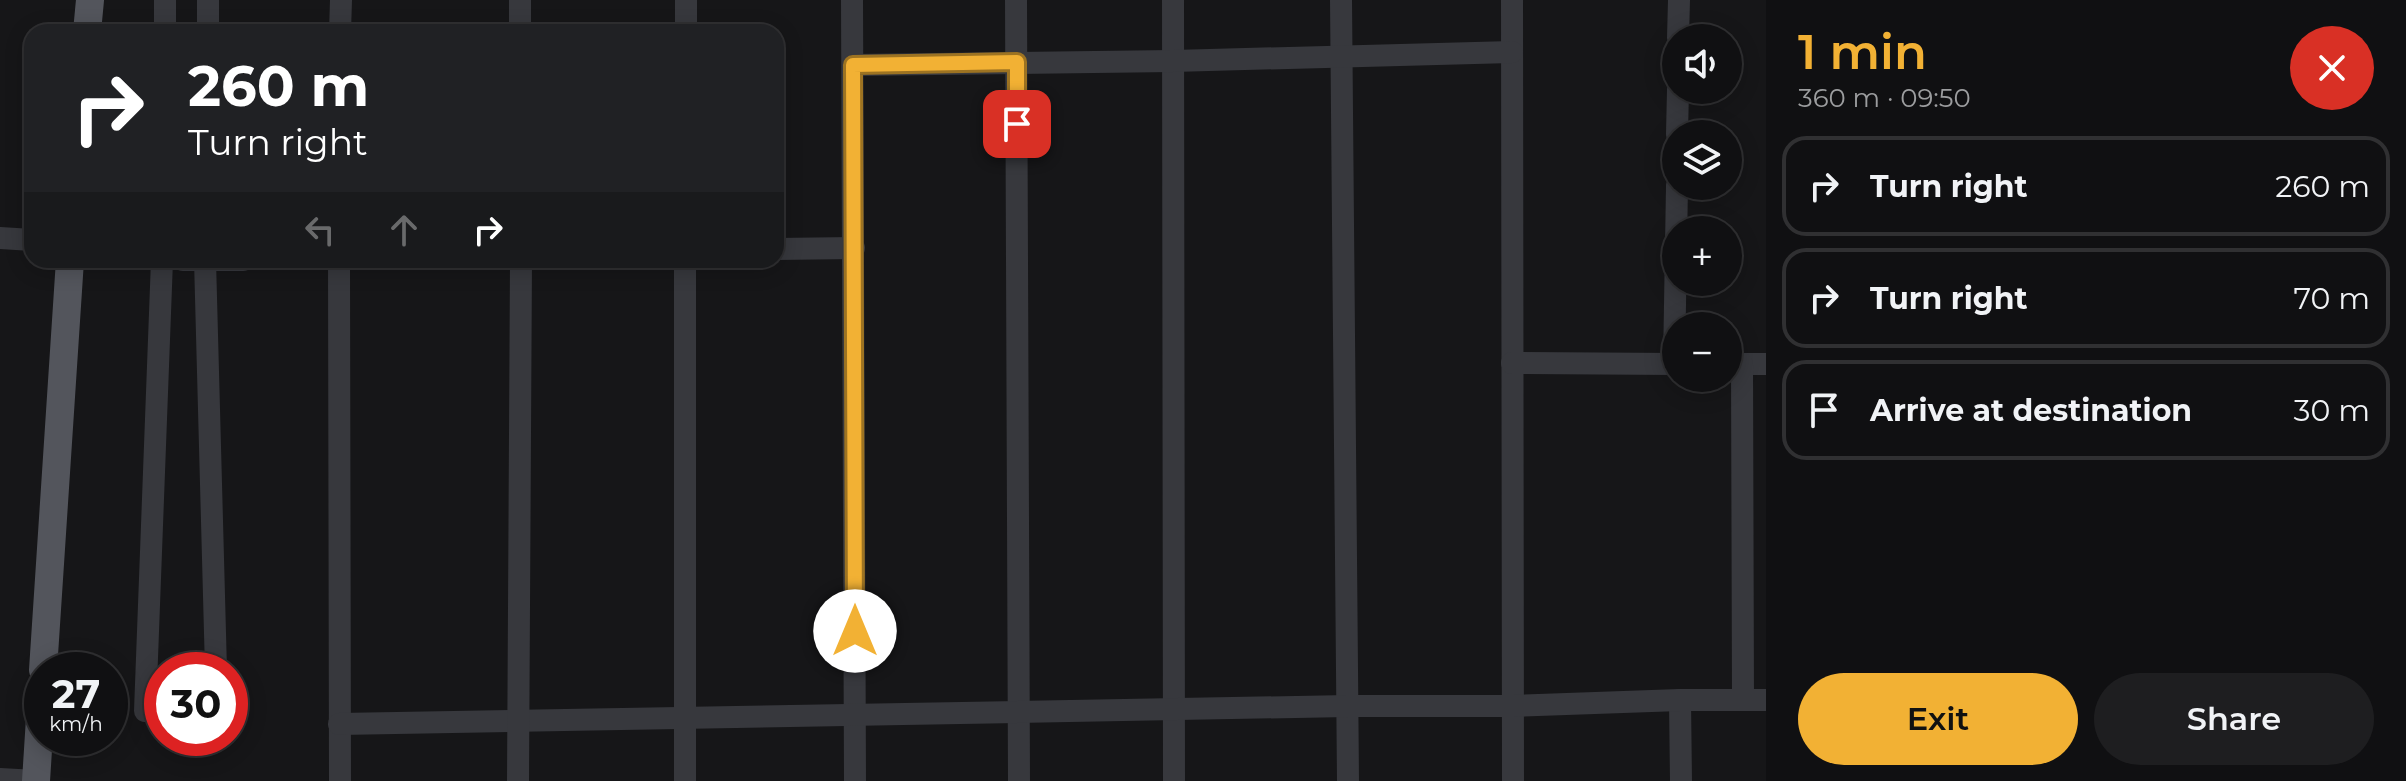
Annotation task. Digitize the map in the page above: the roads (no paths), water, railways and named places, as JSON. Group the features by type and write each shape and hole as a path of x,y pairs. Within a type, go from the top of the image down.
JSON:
{"main road":[{"path":"88,24 90,0"},
{"path":"44,652 69,268"},
{"path":"36,781 38,756"}],"street":[{"path":"165,0 165,24"},
{"path":"208,0 208,24"},
{"path":"340,24 341,0"},
{"path":"520,0 520,24"},
{"path":"686,0 686,24"},
{"path":"852,0 855,781"},
{"path":"1016,0 1019,781"},
{"path":"1173,0 1174,781"},
{"path":"1341,0 1348,781"},
{"path":"1512,0 1513,781"},
{"path":"1678,24 1679,0"},
{"path":"853,65 1512,52"},
{"path":"1676,312 1677,200"},
{"path":"0,238 24,240"},
{"path":"784,249 854,248"},
{"path":"147,652 162,268"},
{"path":"198,268 215,652"},
{"path":"339,268 340,781"},
{"path":"518,781 521,268"},
{"path":"685,268 685,781"},
{"path":"1512,363 1662,364"},
{"path":"1742,364 1766,364"},
{"path":"339,724 1755,700 1737,392"},
{"path":"1680,700 1681,781"},
{"path":"0,779 36,781"}]}
